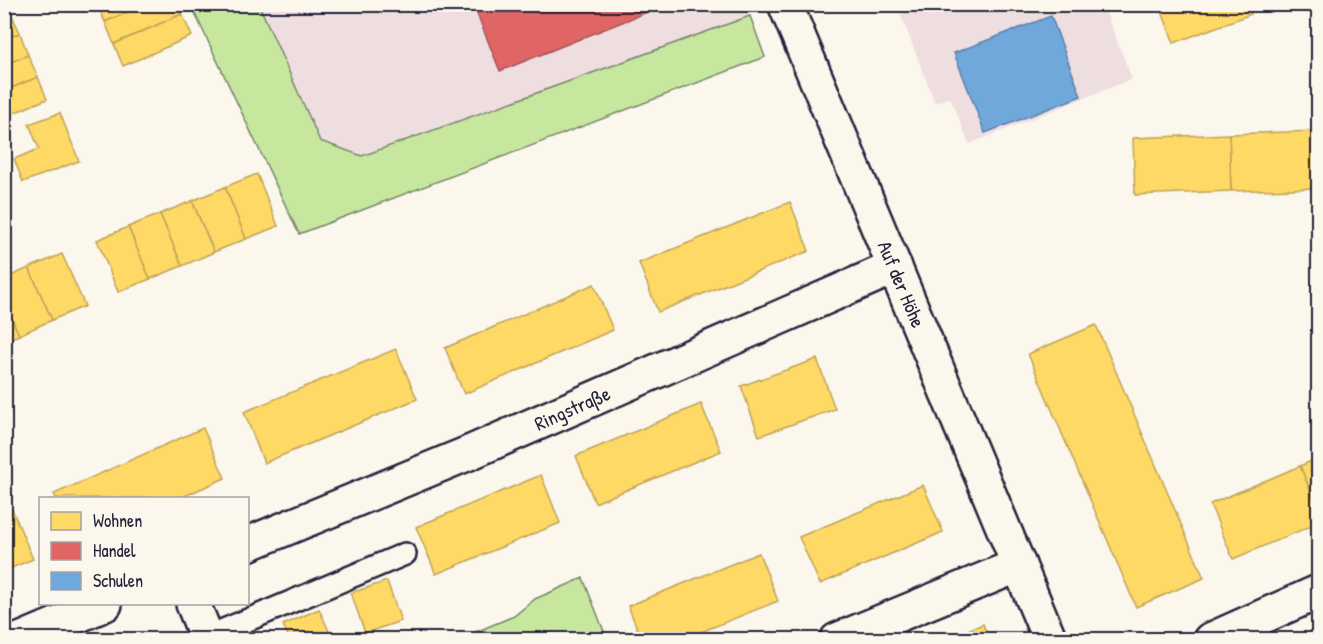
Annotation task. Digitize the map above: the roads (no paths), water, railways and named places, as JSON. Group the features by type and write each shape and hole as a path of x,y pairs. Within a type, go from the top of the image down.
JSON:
{"street":[{"name":"Auf der Höhe","path":"785,4 1050,639"},
{"name":"Ringstraße","path":"249,544 469,453 895,267"},
{"path":"837,639 1019,564"},
{"path":"1210,639 1318,592"},
{"path":"20,639 100,605"},
{"path":"194,605 205,639"}],"lane":[{"path":"205,639 405,554"}]}
